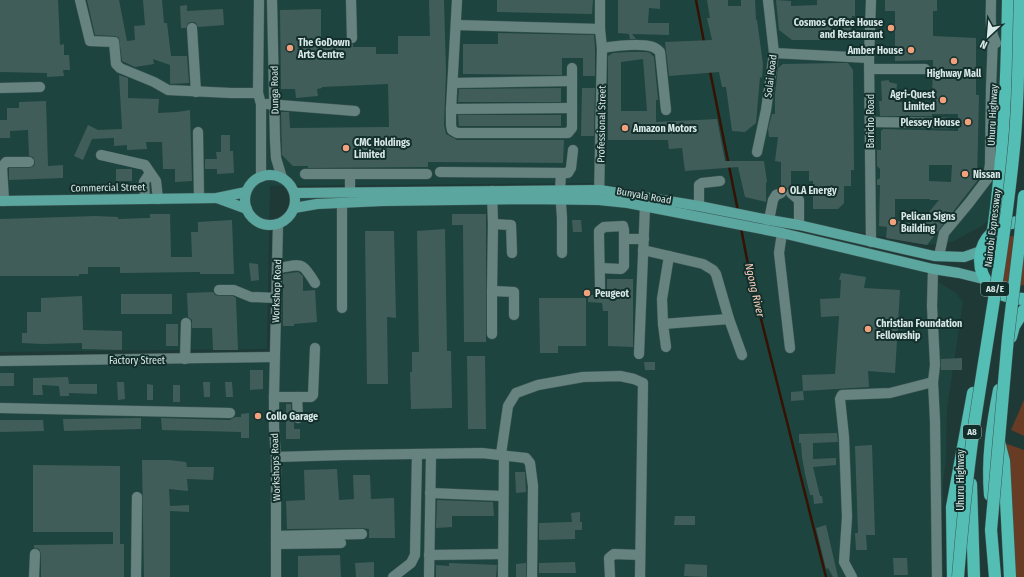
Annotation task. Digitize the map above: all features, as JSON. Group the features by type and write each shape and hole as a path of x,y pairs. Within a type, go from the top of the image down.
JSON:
{"highway":[{"name":"Uhuru Highway","path":"993,232 1002,159 1008,57 1008,0"},
{"name":"Nairobi Expressway","path":"958,577 963,519 974,428 999,266 1014,148 1020,0"},
{"name":"A8/E","path":"996,577 991,530 1008,337 1024,196"},
{"path":"981,251 985,241 999,227 1014,222 1024,222"},
{"name":"A8","path":"981,251 980,262 987,283"},
{"name":"Uhuru Highway","path":"974,577 971,477 973,393 981,356 987,283"},
{"path":"987,283 1003,296 1013,299 1024,299"},
{"name":"A8","path":"996,577 990,493 990,443 993,419 1011,336 1014,326 1024,310"},
{"path":"953,577 952,507 973,393"},
{"path":"993,419 1004,461 1010,577"}],"main road":[{"path":"272,175 282,178 290,184 295,193 296,201 294,208 291,215 285,221 278,224 269,225 260,223 252,217 247,209 245,201 246,192 255,180 262,177 272,175"},
{"name":"Commercial Street","path":"2,201 217,198 246,192"},
{"name":"Bunyala Road","path":"295,193 600,195 699,206 799,225 939,256 964,257 981,251"},
{"name":"Bunyala Road","path":"294,208 317,204 492,195"},
{"name":"Bunyala Road","path":"600,195 645,206 782,233 933,269 959,273 987,283"},
{"name":"Commercial Street","path":"217,198 247,209"}],"street":[{"path":"80,0 90,42 114,42 116,64 120,68 168,90 258,93"},
{"path":"260,0 277,0"},
{"name":"Dunga Road","path":"260,0 258,93 261,104 262,177"},
{"name":"Dunga Road","path":"272,0 276,158 282,178"},
{"path":"351,0 352,38"},
{"path":"457,0 451,109 452,130 457,133 568,133 572,128 572,68"},
{"name":"Professional Street","path":"600,0 600,29 602,48 600,195"},
{"name":"Solai Road","path":"757,152 766,110 774,53 768,0"},
{"name":"Baricho Road","path":"871,0 869,58 871,242"},
{"path":"991,0 991,29 993,37 998,46 1008,57"},
{"path":"456,25 600,29"},
{"path":"192,28 196,92"},
{"path":"939,256 944,233 970,203 988,178 990,164 993,37"},
{"path":"602,48 636,46 651,46 656,48 660,52 666,110"},
{"path":"774,53 869,58"},
{"path":"870,69 925,69"},
{"path":"452,84 572,81"},
{"path":"0,88 40,88"},
{"path":"261,104 355,111"},
{"path":"451,109 572,108"},
{"path":"870,122 948,123"},
{"path":"198,132 199,198"},
{"path":"440,172 568,173 570,171 573,150"},
{"path":"100,156 142,164 148,168 156,180 158,199"},
{"path":"2,201 2,166 6,162 29,162"},
{"path":"145,199 144,182 150,173"},
{"path":"305,174 427,174"},
{"path":"350,174 350,193"},
{"path":"561,174 560,194 562,253"},
{"path":"699,206 699,185 702,183 720,181"},
{"path":"769,220 773,200 776,195 786,193 798,200 799,225"},
{"path":"492,195 492,334"},
{"path":"342,203 342,308"},
{"path":"639,354 645,206"},
{"name":"Workshop Road","path":"274,357 278,224"},
{"path":"493,224 511,225 512,254"},
{"path":"600,268 621,269 624,266 623,226 604,227 599,231 600,291"},
{"path":"782,233 779,253 790,348"},
{"path":"624,238 644,239"},
{"path":"643,250 702,264 713,270 716,274 742,355"},
{"path":"666,347 663,324 663,291 668,256"},
{"path":"277,268 299,265 303,266 315,283"},
{"path":"933,269 932,306 935,365 932,382 935,421 937,577"},
{"path":"219,290 234,290 251,297 276,298"},
{"path":"492,291 514,292 514,315"},
{"path":"663,324 730,319"},
{"path":"185,359 186,323"},
{"path":"274,397 311,397 313,394 315,348"},
{"name":"Factory Street","path":"0,361 274,357"},
{"name":"Workshops Road","path":"274,357 276,577"},
{"path":"502,577 502,455 508,406 516,393 538,385 583,377 620,376 634,379 643,383 640,577"},
{"path":"852,577 844,562 847,518 844,437 840,396 890,393 932,382"},
{"path":"297,397 298,418"},
{"path":"0,408 230,413"},
{"path":"276,457 482,452 526,458 528,459 531,467 533,486 532,577"},
{"path":"393,577 412,563 415,555 417,454"},
{"path":"429,577 431,454"},
{"path":"430,493 503,496"},
{"path":"136,577 137,497"},
{"path":"276,540 362,534"},
{"path":"276,540 341,543"},
{"path":"34,554 34,577"},
{"path":"429,555 503,554"},
{"path":"610,577 609,558 611,556 614,554 640,555"}],"shaded area":[{"path":"0,0 1001,0 1006,174 998,211 982,226 952,242 927,245 597,183 270,186 267,349 0,352"},
{"path":"299,198 582,198 824,244 918,269 956,293 963,302 947,409 943,502 934,577 0,577 0,365 279,361 277,225"},
{"path":"1012,236 1024,237 1024,285 1012,285 1003,281 997,275 993,267 992,258 995,249 1002,242"},
{"path":"1024,400 1024,436 1011,430"},
{"path":"996,440 1024,450 1024,577 1009,577"}],"building":[{"path":"0,0 58,0 60,45 64,44 64,55 69,55 70,70 63,70 64,76 47,77 47,73 0,72"},
{"path":"87,0 119,0 127,41 135,40 134,26 145,25 143,0 162,0 164,23 167,23 171,56 187,56 189,83 170,84 170,65 153,59 154,64 135,67 122,61 119,38 115,36 95,35"},
{"path":"429,0 444,0 446,71 444,125 446,134 457,140 564,140 563,163 428,162 428,167 308,168 308,166 293,166 282,155 281,112 289,112 290,128 389,127 388,84 322,87 317,89 318,96 296,98 295,89 281,89 280,10 321,9 321,41 346,41 349,44 353,44 353,47 376,47 376,54 398,54 398,36 430,36"},
{"path":"497,0 593,0 592,14 497,12"},
{"path":"618,0 660,0 660,9 649,8 648,23 669,23 669,35 632,34 636,39 630,39 629,34 618,33"},
{"path":"707,0 728,0 728,6 741,6 741,0 755,0 756,20 763,64 762,78 760,77 756,123 745,132 732,131 726,87 722,87 719,72 669,76 665,42 712,40 707,18 710,18"},
{"path":"776,0 791,1 791,6 817,5 817,0 855,0 855,16 852,16 851,33 844,40 792,40 779,30"},
{"path":"885,0 937,0 937,11 933,11 933,36 976,38 976,95 979,95 977,181 927,245 886,238 887,227 879,226 880,185 877,185 877,180 880,178 880,169 877,166 877,150 881,150 881,131 883,129 958,131 958,114 932,114 932,116 880,116 879,101 882,101 881,81 889,80 889,82 897,84 895,102 932,102 933,60 895,61 895,11 885,11","holes":["929,165 952,165 951,182 929,181","895,199 930,199 939,200 918,225 895,220"]},
{"path":"187,5 187,11 223,9 224,25 198,27 195,22 191,22 188,23 186,28 181,28 180,6"},
{"path":"498,33 594,35 595,76 583,76 583,58 562,58 562,75 463,74 463,44 498,44"},
{"path":"647,52 654,57 658,100 656,100 656,122 717,119 725,161 764,161 767,182 766,202 745,197 738,167 685,171 682,148 669,149 668,140 608,140 608,56 613,53","holes":["643,59 647,111 621,111 621,62"]},
{"path":"848,63 853,70 854,170 851,170 851,186 844,186 844,203 838,209 813,209 813,181 809,181 809,171 791,171 791,187 786,189 781,187 781,162 775,161 778,137 769,137 768,129 772,114 775,114 775,95 778,68 783,64"},
{"path":"119,75 128,78 128,98 159,99 158,113 190,110 192,181 175,182 175,169 163,169 162,142 146,142 147,149 127,150 127,145 114,146 114,138 92,139 83,160 74,156 88,125 98,130 122,129"},
{"path":"561,88 561,102 458,102 459,89"},
{"path":"582,88 595,88 594,136 581,136"},
{"path":"46,101 48,166 63,165 63,178 9,180 9,168 29,168 34,166 35,162 33,157 29,156 28,130 10,131 10,138 0,138 0,120 7,120 7,108 19,108 19,102"},
{"path":"458,115 561,115 561,126 459,126"},
{"path":"221,135 230,135 230,151 233,151 234,173 217,174 217,169 205,169 205,159 217,159 216,152 221,152"},
{"path":"116,169 132,169 132,181 116,181"},
{"path":"150,214 170,214 171,257 192,257 191,232 198,232 198,222 232,220 234,274 200,274 200,272 120,273 120,267 88,267 88,274 79,274 79,276 0,276 0,219 96,216 118,217 118,219 150,218"},
{"path":"452,214 486,214 486,342 464,342 463,225 452,225"},
{"path":"572,220 581,220 582,232 573,232"},
{"path":"445,229 447,351 451,351 452,408 411,409 410,372 412,372 412,352 419,352 417,231"},
{"path":"365,231 394,231 396,318 387,317 388,384 367,384"},
{"path":"249,263 258,264 259,280 251,281"},
{"path":"298,272 303,276 303,291 315,290 317,322 294,324 294,326 283,326 283,274"},
{"name":"Christian Foundation Fellowship","path":"841,273 866,277 864,288 900,290 895,373 868,371 869,387 803,391 802,375 835,374 839,316 821,317 820,299 840,298 841,280 839,280"},
{"path":"607,279 633,279 633,347 608,346 608,311 603,311 602,303 588,302 588,295 600,297 607,295"},
{"path":"213,292 215,295 233,296 236,298 238,350 213,350 212,328 192,328 192,320 188,317 187,293"},
{"path":"121,294 172,294 172,314 121,314"},
{"path":"82,296 83,330 122,331 122,350 82,349 82,343 22,343 22,333 27,333 27,312 41,312 41,298"},
{"path":"539,298 586,298 586,346 558,346 558,353 540,353"},
{"path":"166,324 178,324 178,346 166,346"},
{"path":"467,356 485,356 486,429 468,429"},
{"path":"962,358 962,370 941,370 941,359"},
{"path":"644,362 655,362 655,370 645,370"},
{"path":"250,370 263,370 263,389 250,390"},
{"path":"0,373 14,373 14,386 0,386"},
{"path":"68,377 69,384 97,384 97,394 69,393 69,396 60,396 59,386 42,385 43,395 33,395 33,378"},
{"path":"117,382 124,382 125,399 118,400"},
{"path":"203,382 210,382 210,397 204,397"},
{"path":"225,382 232,382 233,397 226,397"},
{"path":"147,384 153,385 153,400 147,400"},
{"path":"173,385 180,385 180,402 173,402"},
{"path":"803,391 804,400 791,401 791,392"},
{"path":"286,404 291,404 294,429 300,429 300,439 286,439"},
{"path":"249,413 249,438 241,438 241,432 162,430 161,418 230,420 235,417 241,417 241,414"},
{"path":"141,418 141,429 64,431 63,419"},
{"path":"0,420 43,420 44,431 0,432"},
{"path":"837,433 838,442 813,443 813,459 836,458 836,465 813,467 823,503 814,504 813,495 810,495 805,474 801,443 799,443 799,434"},
{"path":"872,445 875,535 866,535 867,550 856,550 855,533 858,533 855,446"},
{"path":"142,460 169,460 186,462 187,467 214,467 213,480 187,479 188,491 169,489 170,506 189,505 189,512 170,511 170,577 144,577"},
{"path":"33,465 120,466 120,544 124,544 124,577 41,577 41,554 39,549 34,548 34,545 113,544 113,532 33,532"},
{"path":"337,469 339,500 354,499 353,475 370,475 371,499 394,498 395,538 369,538 369,529 362,528 287,529 286,501 305,500 304,470"},
{"path":"515,472 525,472 526,492 516,493"},
{"path":"437,500 493,502 494,516 452,516 452,527 436,528"},
{"path":"580,512 582,530 575,530 575,539 539,540 539,523 572,522 571,513"},
{"path":"675,516 695,516 695,525 674,525"},
{"path":"826,525 838,577 833,577 828,568 826,569 816,528"},
{"path":"340,555 341,577 298,577 298,556"},
{"path":"893,558 907,558 908,575 894,575"},
{"path":"374,562 374,577 356,577 355,563"},
{"path":"575,562 576,573 539,573 539,563"},
{"path":"449,563 497,565 496,577 436,577 436,565 449,566"},
{"path":"526,563 526,577 516,577 516,564"},
{"path":"685,564 707,565 707,577 684,576"}],"waterway":[{"name":"Ngong River","path":"696,0 704,42"},
{"name":"Ngong River","path":"710,71 738,211"},
{"name":"Ngong River","path":"741,228 750,275 826,577"}],"place":[{"name":"Cosmos Coffee House and Restaurant","path":"891,28"},
{"name":"The GoDown Arts Centre","path":"290,48"},
{"name":"Amber House","path":"911,50"},
{"name":"Highway Mall","path":"954,61"},
{"name":"Agri-Quest Limited","path":"943,100"},
{"name":"Plessey House","path":"968,122"},
{"name":"Amazon Motors","path":"625,128"},
{"name":"CMC Holdings Limited","path":"346,148"},
{"name":"Nissan","path":"965,174"},
{"name":"OLA Energy","path":"782,190"},
{"name":"Pelican Signs Building","path":"893,222"},
{"name":"Peugeot","path":"587,293"},
{"name":"Christian Foundation Fellowship","path":"868,329"},
{"name":"Collo Garage","path":"258,416"}]}
